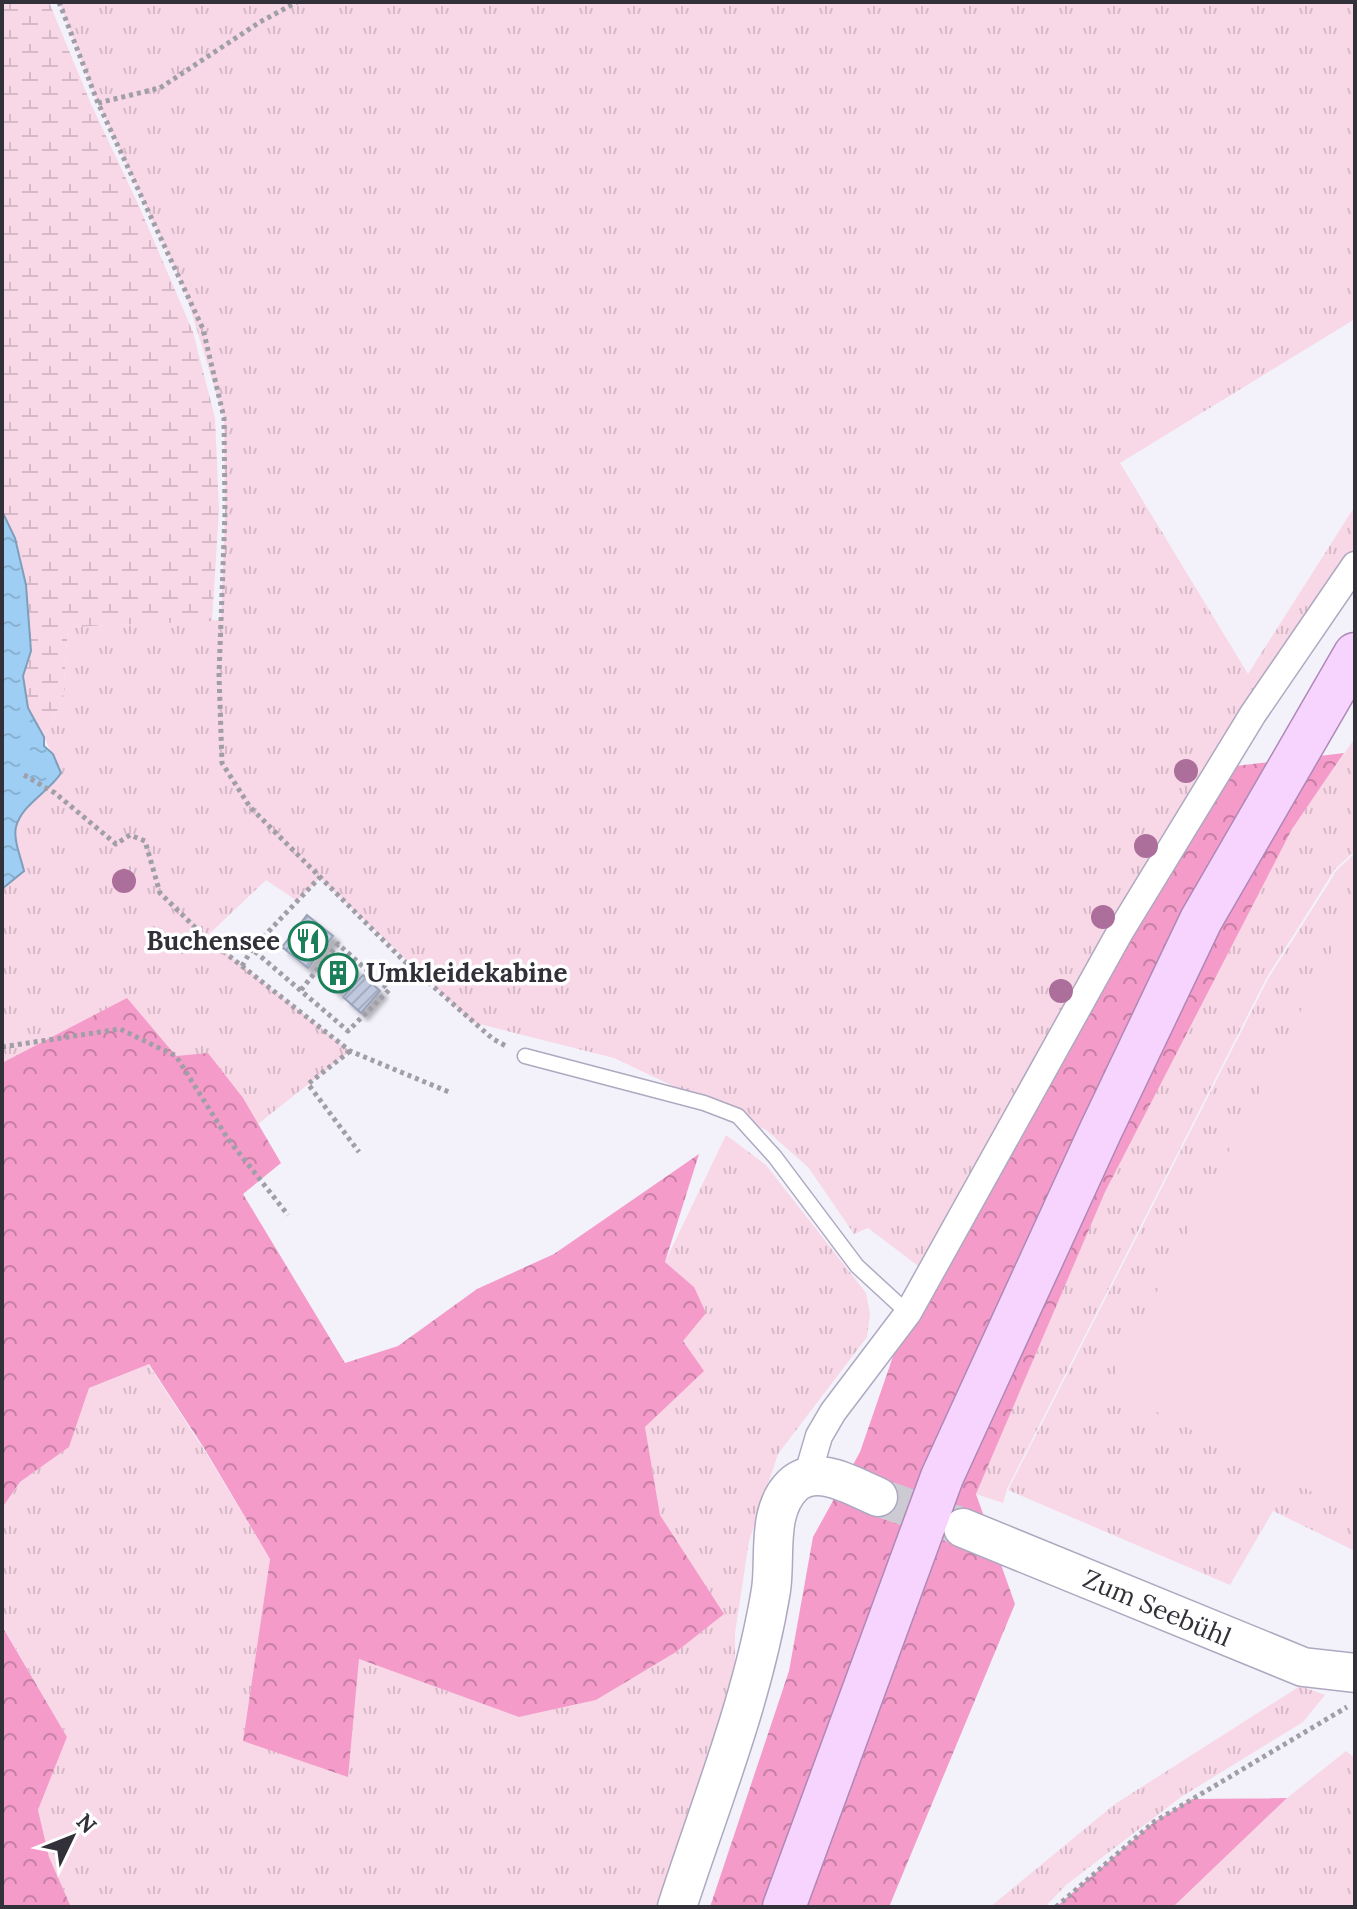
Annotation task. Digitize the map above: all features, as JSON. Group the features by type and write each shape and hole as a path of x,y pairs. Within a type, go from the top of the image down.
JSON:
{"main road":[{"path":"784,1907 942,1477 1201,920 1355,654"},
{"path":"677,1907 741,1720 760,1646 771,1587 774,1537 780,1505 795,1483 807,1477 834,1478 878,1497"},
{"name":"Zum Seebühl","path":"963,1528 1303,1667 1355,1673"}],"street":[{"path":"807,1477 819,1436 833,1412 908,1313 1120,932 1253,714 1355,565"}],"lane":[{"path":"525,1056 704,1103 738,1116 775,1157 857,1266 908,1313"}],"path":[{"path":"59,2 98,103 203,329 224,418 225,513 219,675 222,763 244,801 403,960 493,1039 525,1056"},
{"path":"98,103 160,88 260,22 297,2"},
{"path":"24,775 55,793 116,844 130,835 145,841 160,893 205,937 350,1051 449,1092"},
{"path":"242,966 252,949 320,877"},
{"path":"252,949 348,1031 389,990 338,944 301,990"},
{"path":"2,1047 120,1029 176,1056 228,1139 288,1215"},
{"path":"350,1051 308,1084 359,1152"},
{"path":"1056,1907 1154,1822 1355,1702"}],"green space":[{"path":"2,2 49,2 193,332 215,418 219,510 212,621 68,627 63,699 44,737 28,708 23,676 31,651 15,538 2,511"},
{"path":"59,2 1355,2 1355,319 1120,463 1248,674 1355,506 1355,565 930,1275 868,1228 854,1234 808,1167 766,1130 614,1058 472,1022 320,878 297,901 266,880 206,937 350,1051 258,1124 208,1053 2,1171 2,879 23,869 15,834 21,814 61,773 44,737 63,699 68,627 221,620 225,513 224,418 184,288 98,103"},
{"path":"1355,738 1355,851 1335,869 1267,977 1007,1489 1003,1503 976,1494 1105,1192 1281,844"},
{"path":"1344,753 1292,829 1105,1192 976,1494 1015,1604 889,1907 710,1907 789,1671 813,1537 860,1452 908,1313 1219,768"},
{"path":"1355,853 1355,1551 1273,1511 1230,1585 1008,1490 1268,979 1337,870"},
{"path":"1346,923 1355,927 1355,1514 1108,1387"},
{"path":"127,998 176,1056 208,1053 243,1098 281,1163 243,1194 345,1363 398,1346 477,1289 554,1254 699,1154 665,1262 694,1287 706,1313 683,1341 704,1371 645,1427 660,1515 724,1614 676,1652 596,1700 519,1717 359,1659 348,1777 243,1741 270,1559 204,1448 149,1364 89,1388 69,1447 20,1482 2,1508 2,1063"},
{"path":"726,1135 766,1165 866,1293 870,1314 867,1337 778,1454 749,1541 735,1633 735,1685 661,1907 71,1907 49,1857 38,1810 67,1737 2,1625 2,1508 20,1482 69,1447 89,1388 148,1364 270,1559 243,1741 359,1659 519,1717 596,1700 676,1652 723,1614 660,1515 645,1427 703,1371 683,1341 694,1287 665,1262"},
{"path":"2,1626 67,1737 38,1810 49,1857 71,1907 2,1907"},
{"path":"1300,1686 1325,1695 1303,1722 1181,1797 1066,1885 1045,1907 990,1907 1115,1804"},
{"path":"1346,1751 1355,1758 1355,1907 1173,1907 1287,1798"},
{"path":"1287,1798 1173,1907 1056,1907 1154,1822 1192,1799"}],"water":[{"path":"2,511 15,538 26,585 31,651 23,676 28,708 44,737 44,746 53,754 61,773 19,819 16,837 24,871 2,889"}],"building":[{"name":"Buchensee","path":"307,915 333,936 308,968 282,947"},
{"name":"Umkleidekabine","path":"339,954 356,970 337,992 319,976"},
{"path":"363,975 380,991 361,1013 343,997"}],"tunnel":[{"path":"878,1497 957,1525"}],"place":[{"name":"Buchensee","path":"308,941"},
{"name":"Umkleidekabine","path":"338,973"}]}
